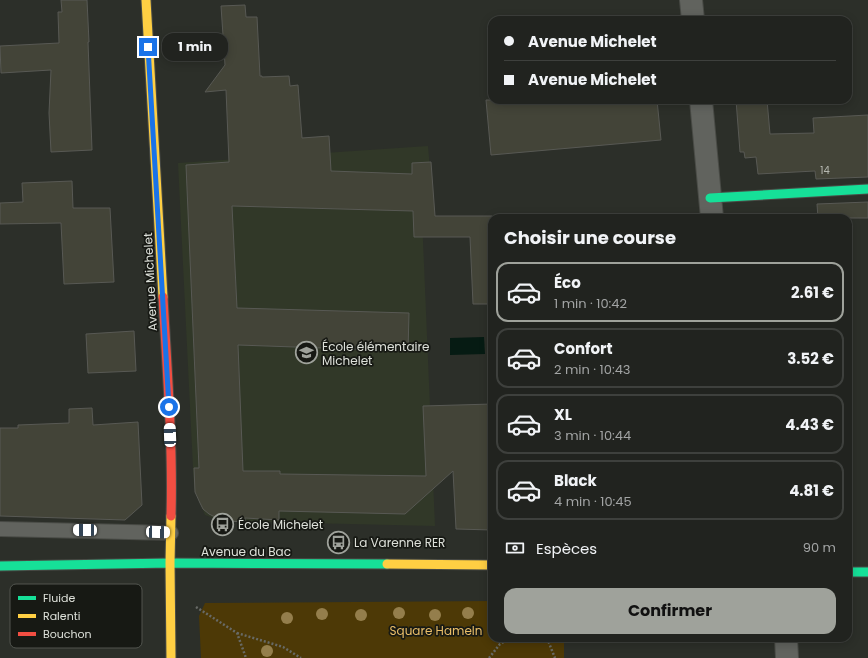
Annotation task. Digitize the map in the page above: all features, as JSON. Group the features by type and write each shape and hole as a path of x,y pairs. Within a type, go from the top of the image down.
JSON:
{"street":[{"name":"Avenue Michelet","path":"146,0 168,387 172,491 170,563 171,658"},
{"path":"691,0 693,16"},
{"path":"701,104 711,208 868,189"},
{"name":"Avenue du Bac","path":"0,566 170,563 488,565"},
{"path":"852,572 868,572"},
{"path":"786,642 787,658"}],"lane":[{"path":"0,529 171,533"}],"path":[{"path":"196,607 237,633 283,647 300,658"},
{"path":"237,633 246,658"},
{"path":"488,658 503,642"},
{"path":"549,642 555,658"}],"shaded area":[{"name":"École élémentaire Michelet","path":"428,146 434,215 422,217 435,526 222,521 205,515 194,488 178,163"},
{"path":"484,337 485,354 450,355 450,338"}],"green space":[{"name":"Square Hameln","path":"488,601 488,642 564,642 564,658 201,658 199,616 205,603"}],"building":[{"path":"61,0 87,0 92,150 51,152 49,113 51,70 1,73 0,46 59,43 58,12 62,12"},
{"path":"245,5 246,17 257,17 260,76 289,76 290,86 298,85 302,138 329,136 331,171 412,174 412,163 431,162 435,216 488,216 488,304 473,304 470,237 414,237 413,211 232,206 237,308 409,313 408,351 238,345 243,471 280,471 280,474 426,476 423,406 488,404 488,530 456,529 453,471 405,514 279,511 279,520 245,518 245,522 223,521 209,514 203,509 195,492 194,468 199,468 186,165 229,162 226,90 205,92 225,65 221,6"},
{"path":"486,100 488,100 488,104 657,104 661,140 491,155"},
{"path":"736,104 767,104 770,134 814,133 813,118 868,115 868,177 816,179 815,171 758,174 756,157 745,158 744,152 740,152"},
{"path":"72,181 73,208 110,208 114,282 64,284 61,223 0,224 0,203 23,202 22,183"},
{"path":"868,202 868,218 852,218 852,214 818,214 817,204"},
{"path":"134,331 136,371 88,373 86,334"},
{"path":"92,408 93,425 138,422 142,505 125,520 0,516 0,428 18,428 18,425 69,423 69,409"}],"traffic: fast":[{"path":"710,198 868,189"},
{"path":"0,566 170,563 387,564"},
{"path":"852,572 868,572"}],"traffic: slow":[{"path":"146,0 163,297"},
{"path":"171,516 171,658"},
{"path":"387,564 488,565"}],"traffic: jam":[{"path":"163,297 168,379 171,516"}],"place":[{"name":"École élémentaire Michelet","path":"307,353"},
{"name":"École Michelet","path":"222,524"},
{"name":"La Varenne RER","path":"338,542"}],"route":[{"path":"148,47 169,407"}]}
